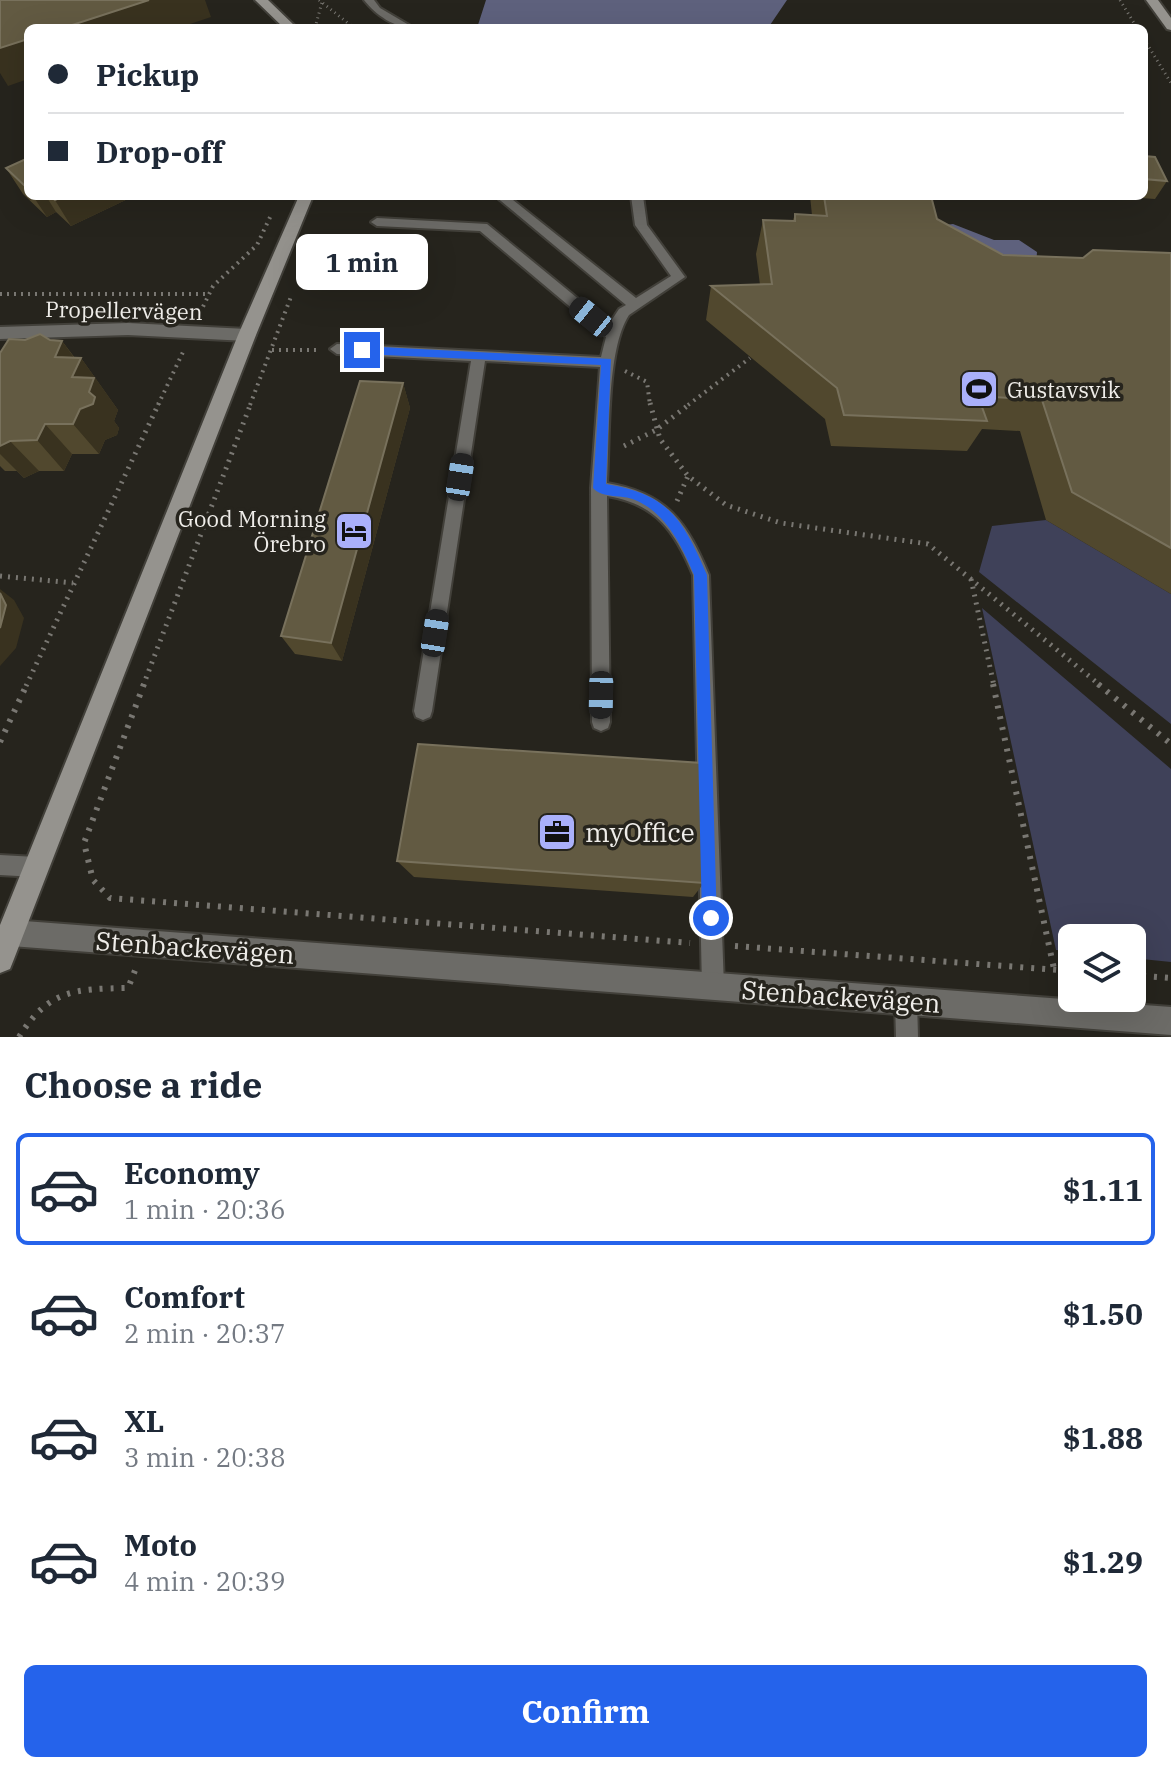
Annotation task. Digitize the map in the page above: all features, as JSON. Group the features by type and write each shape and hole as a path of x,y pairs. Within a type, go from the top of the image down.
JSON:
{"street":[{"path":"261,0 287,24"},
{"path":"1152,0 1171,26"},
{"path":"0,959 247,335 304,200"},
{"name":"Propellervägen","path":"0,333 46,329 247,335"},
{"name":"Stenbackevägen","path":"11,933 1171,1021"}],"lane":[{"path":"369,0 377,10 402,24"},
{"path":"506,200 635,305"},
{"path":"601,722 599,488 607,362 613,335 624,312 679,277 641,225 638,200"},
{"path":"377,222 483,227 613,335"},
{"path":"337,349 607,362"},
{"path":"423,711 479,356"},
{"path":"599,488 638,494 665,513 687,543 701,575 713,987"},
{"path":"0,865 36,867"},
{"path":"906,1001 907,1037"}],"path":[{"path":"1120,0 1135,24"},
{"path":"316,24 321,1 349,24"},
{"path":"1148,46 1171,83"},
{"path":"0,742 208,294 257,245 274,208"},
{"path":"294,289 84,843 93,880 110,898 1058,969"},
{"path":"0,294 208,294"},
{"path":"272,350 337,349"},
{"path":"601,458 656,430 750,358"},
{"path":"607,362 647,382 656,430 688,476 726,505 781,523 928,544 1171,744"},
{"path":"0,576 73,583"},
{"path":"970,579 1054,969"},
{"path":"1146,976 1171,978"},
{"path":"19,1037 35,1012 64,991 128,988"}],"shaded area":[{"path":"486,0 787,0 771,24 478,24"},
{"path":"953,224 994,240 1019,240 1037,252 1036,265 937,234 945,225"},
{"path":"1046,520 1171,594 1171,724 979,572 992,526"},
{"path":"982,608 1171,769 1171,962 1146,959 1146,924 1058,924 1056,950"}],"building":[{"path":"0,0 149,0 75,24 24,24 24,40 0,48"},
{"path":"1148,156 1155,157 1167,181 1148,179"},
{"path":"24,160 24,185 6,168"},
{"name":"Gustavsvik","path":"825,200 932,200 937,219 1003,255 1083,258 1093,250 1171,253 1171,548 1072,492 1042,400 978,396 987,421 844,415 837,388 711,286 772,284 763,220 795,221 795,214 827,216"},
{"path":"40,334 50,340 62,341 55,357 81,358 72,377 94,378 89,392 95,397 93,404 80,409 73,424 45,424 37,440 10,441 0,446 0,353 9,339 25,340"},
{"path":"360,381 403,383 331,643 281,636"},
{"path":"0,593 6,605 0,628"},
{"name":"myOffice","path":"418,744 702,763 704,883 397,861"}],"place":[{"name":"Gustavsvik","path":"979,389"},
{"name":"Good Morning Örebro","path":"354,531"},
{"name":"myOffice","path":"557,832"}],"route":[{"path":"362,350 607,362 599,488 638,494 665,513 687,543 701,575 711,918"}]}
